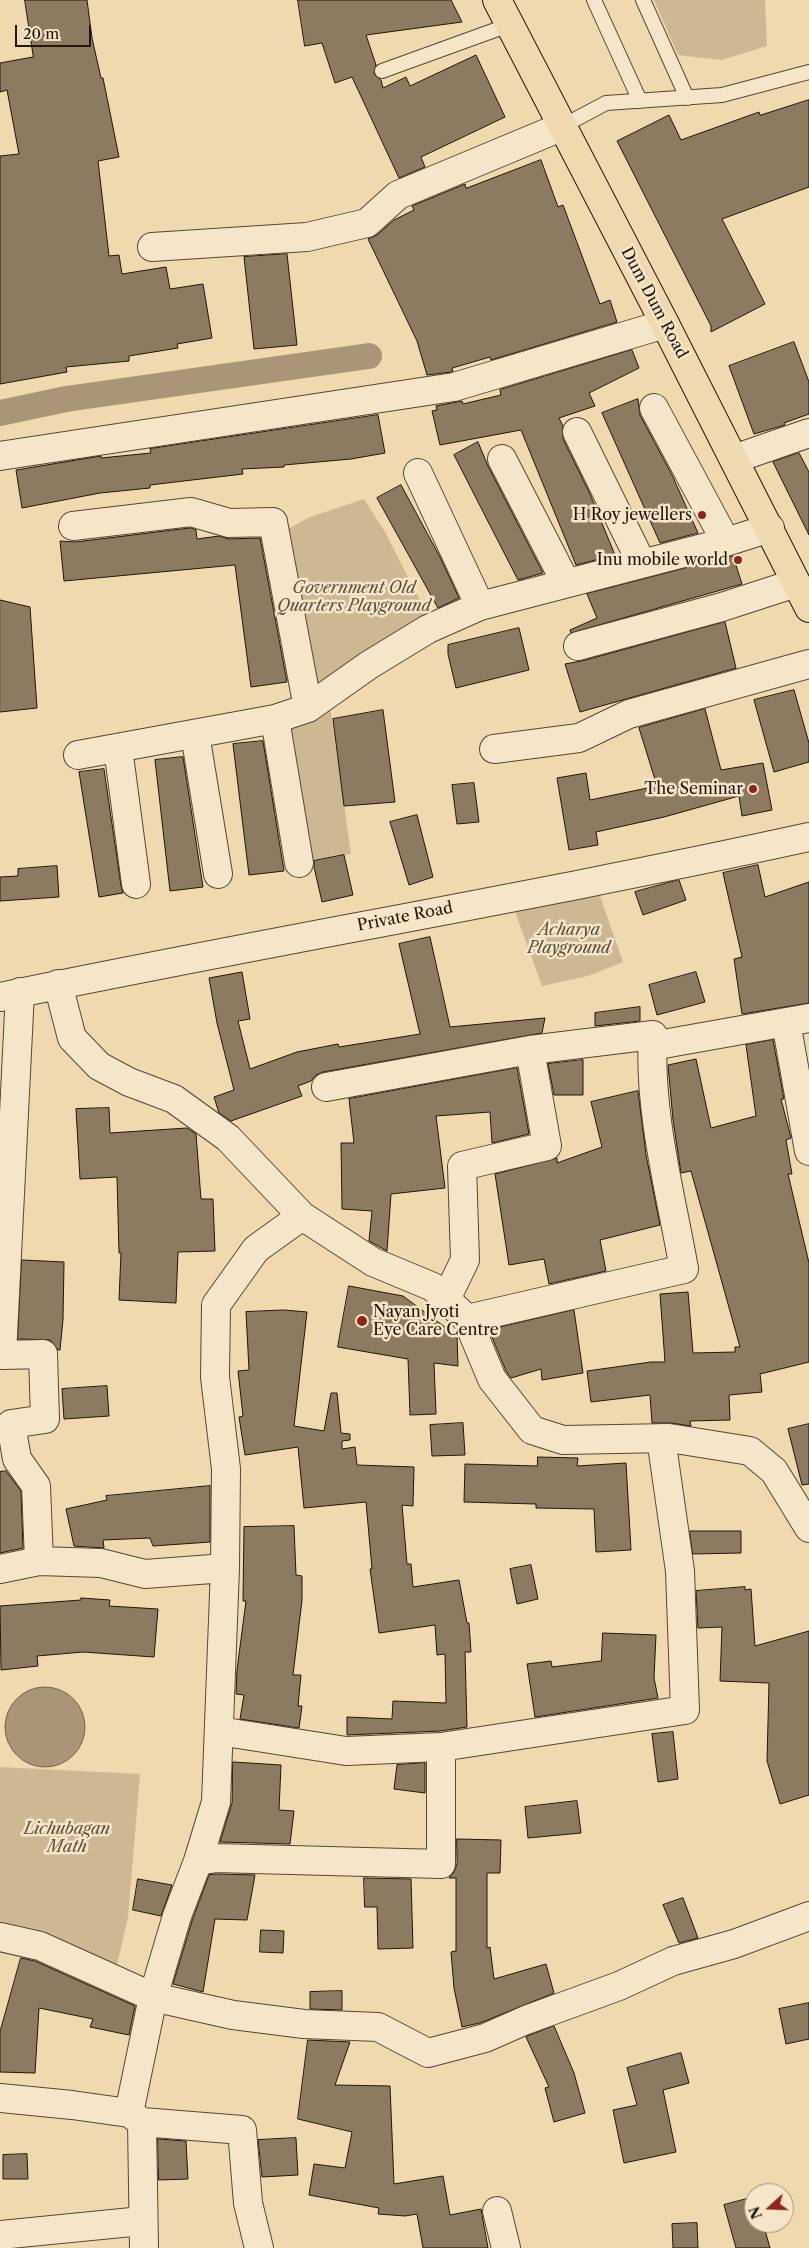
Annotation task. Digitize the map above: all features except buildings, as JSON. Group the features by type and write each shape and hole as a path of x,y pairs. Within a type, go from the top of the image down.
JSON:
{"main road":[{"name":"Dum Dum Road","path":"497,0 804,596"}],"street":[{"path":"152,247 307,237 367,223 398,195 561,127"},
{"path":"0,456 454,387 665,324"},
{"path":"654,408 726,542"},
{"path":"577,432 642,564"},
{"path":"734,459 809,433"},
{"path":"502,459 566,583"},
{"path":"418,473 480,606"},
{"path":"73,526 191,512 230,523 273,522 308,708"},
{"path":"78,755 276,719 308,708 369,665 428,629 480,606 726,542 770,528"},
{"path":"578,646 722,607 804,596"},
{"path":"494,750 579,738 629,714 809,664"},
{"path":"276,719 299,863"},
{"path":"195,734 218,874"},
{"path":"118,748 136,884"},
{"name":"Private Road","path":"10,994 462,906 547,892 809,837"},
{"path":"58,984 72,1038 99,1066 129,1082 174,1099 228,1138 302,1216 373,1262 433,1287 446,1299 466,1319 492,1379 532,1430 563,1440 661,1438 750,1451 774,1471 809,1528"},
{"path":"10,994 2,1355 43,1354 45,1419 11,1424 17,1459 36,1486 40,1560"},
{"path":"652,1046 798,1020 809,1151"},
{"path":"326,1087 530,1050 653,1034 651,1063 662,1148 684,1269 466,1319"},
{"path":"446,1299 465,1260 462,1166 547,1146 530,1050"},
{"path":"144,2248 135,2118 153,1997 177,1916 198,1861 216,1802 226,1469 215,1377 216,1305 256,1249 302,1216"},
{"path":"219,1731 346,1750 441,1747 685,1710 680,1572 661,1438"},
{"path":"0,1569 40,1560 102,1563 145,1574 224,1568"},
{"path":"198,1861 216,1858 441,1864 441,1747"},
{"path":"0,1937 40,1946 153,1997 234,2015 304,2024 378,2026 428,2053 485,2038 526,2020 619,1986 672,1961 734,1944 809,1916"},
{"path":"0,2098 72,2105 135,2118 242,2130 248,2203 259,2248"},
{"path":"497,2211 506,2248"},
{"path":"0,2235 142,2221"}],"lane":[{"path":"594,0 640,100"},
{"path":"643,0 687,98"},
{"path":"382,71 509,25"},
{"path":"561,127 606,103 722,95 809,72"}],"green space":[{"path":"654,0 765,0 767,46 721,60 678,55"},
{"name":"Government Old Quarters Playground","path":"364,499 385,532 429,618 317,693 284,531 310,517"},
{"path":"330,706 351,854 299,863 288,715"},
{"name":"Acharya Playground","path":"598,890 623,962 588,976 542,986 513,906"},
{"name":"Lichubagan Math","path":"0,1767 140,1774 128,1917 117,1965 40,1938 0,1930"}],"shaded area":[{"path":"45,1687 60,1690 73,1699 82,1712 85,1727 82,1742 73,1755 60,1764 45,1767 30,1764 17,1755 8,1742 5,1727 8,1712 17,1699 30,1690"}],"waterway":[{"path":"0,413 66,399 369,356"}],"place":[{"name":"H Roy jewellers","path":"702,515"},
{"name":"Inu mobile world","path":"738,560"},
{"name":"The Seminar","path":"753,789"},
{"name":"Nayan Jyoti Eye Care Centre","path":"362,1321"}]}
